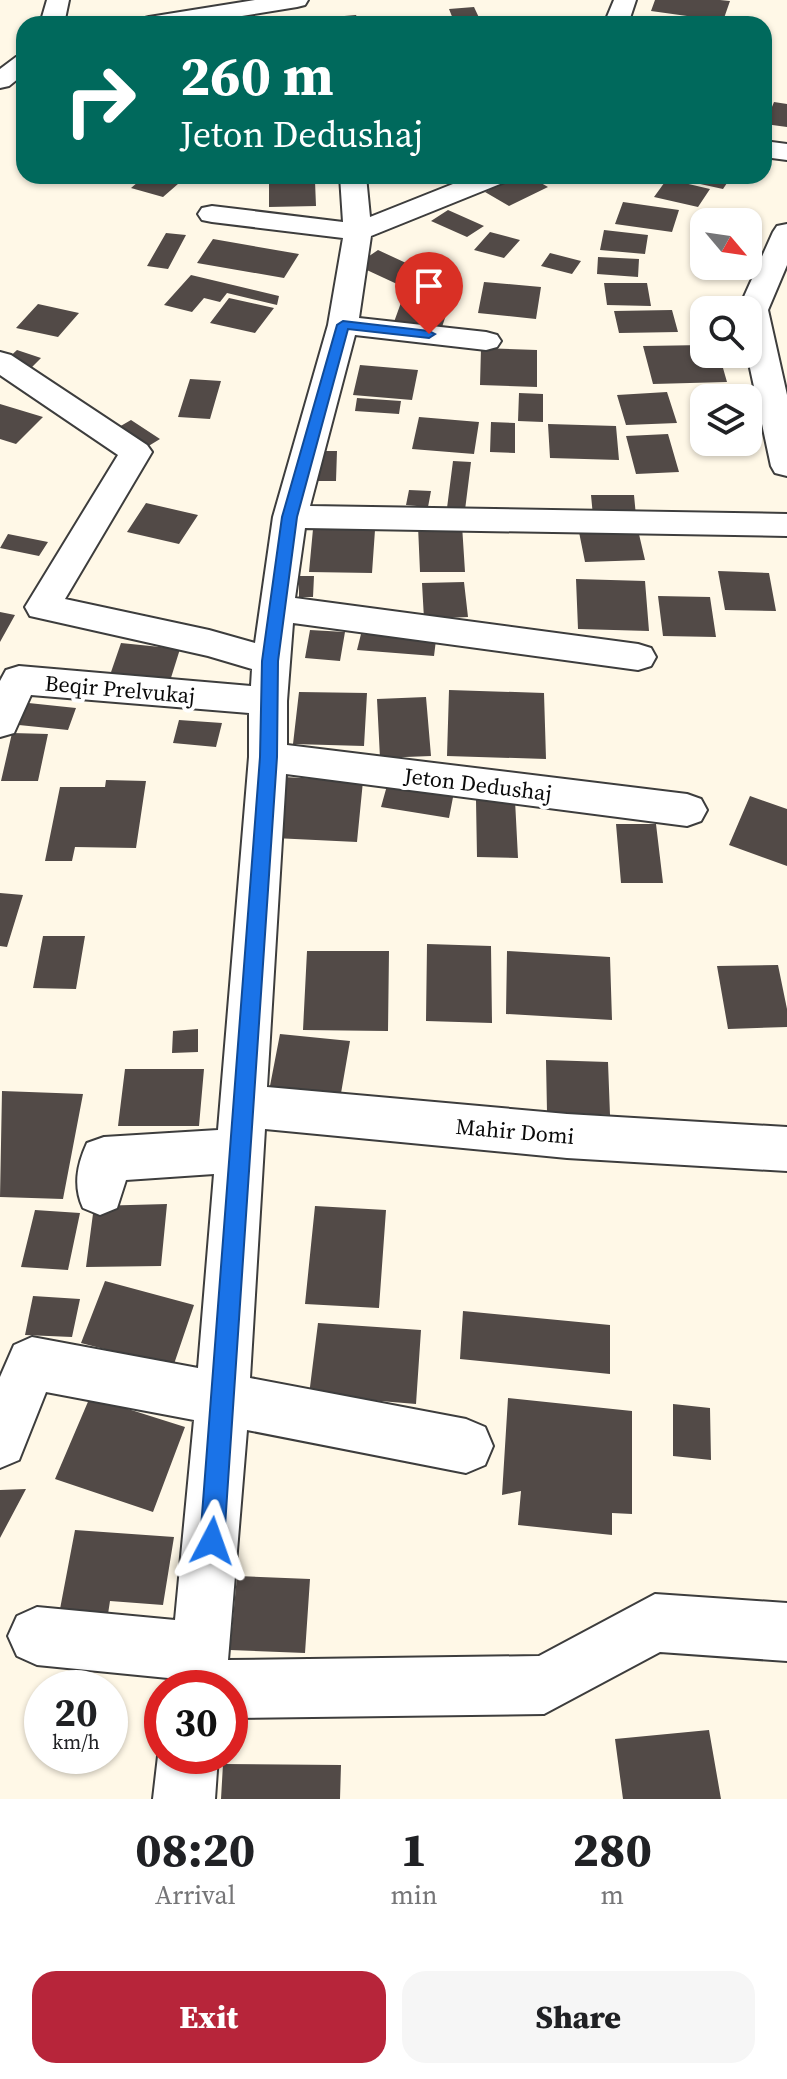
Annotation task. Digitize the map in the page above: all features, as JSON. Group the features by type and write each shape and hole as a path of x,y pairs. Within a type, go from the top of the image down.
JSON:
{"street":[{"path":"261,15 297,0"},
{"path":"0,81 16,68"},
{"path":"209,1670 212,1541 276,608 290,517 343,325 358,232 354,184"},
{"path":"212,214 358,232 476,184"},
{"path":"787,232 753,310 787,466"},
{"path":"343,325 486,341"},
{"path":"0,361 136,452 43,607 209,643 269,681"},
{"path":"290,517 787,525"},
{"path":"276,608 638,657"},
{"name":"Beqir Prelvukaj","path":"0,723 19,680 269,681"},
{"name":"Jeton Dedushaj","path":"268,757 687,810"},
{"name":"Mahir Domi","path":"100,1192 104,1159 242,1128 567,1136 787,1149"},
{"path":"0,1441 32,1363 466,1446"},
{"path":"248,1677 544,1685 655,1623 787,1632"},
{"path":"37,1636 183,1670"},
{"path":"184,1799 186,1774"}],"building":[{"path":"655,0 730,1 725,16 687,16 651,11"},
{"path":"474,7 478,16 452,16 449,9"},
{"path":"774,102 787,104 787,127 772,125"},
{"path":"136,184 178,184 163,197 131,188"},
{"path":"269,184 315,184 316,206 269,207"},
{"path":"501,184 543,184 548,187 509,206 485,192"},
{"path":"663,184 688,184 710,189 698,207 654,197"},
{"path":"700,184 726,184 723,189"},
{"path":"623,202 679,210 672,232 615,224"},
{"path":"448,210 484,226 467,237 431,221"},
{"path":"604,230 648,235 645,254 600,250"},
{"path":"490,232 520,240 504,258 474,250"},
{"path":"166,233 186,235 168,269 147,266"},
{"path":"213,239 299,254 284,278 197,263"},
{"path":"378,250 419,269 397,284 356,265"},
{"path":"550,253 581,261 572,274 541,266"},
{"path":"598,257 639,259 638,277 597,274"},
{"path":"191,275 279,296 277,305 227,293 220,302 204,298 192,312 164,305"},
{"path":"484,282 541,287 536,319 478,313"},
{"path":"604,283 647,283 651,306 607,305"},
{"path":"407,286 454,291 442,327 394,322"},
{"path":"229,298 274,308 255,333 210,323"},
{"path":"38,304 79,313 58,337 16,328"},
{"path":"672,310 678,332 619,333 614,311"},
{"path":"690,345 690,368 723,368 727,382 653,384 643,346"},
{"path":"481,348 537,350 537,387 480,385"},
{"path":"17,350 41,358 29,370 4,362"},
{"path":"360,365 418,370 412,400 353,395"},
{"path":"190,379 221,381 210,419 178,417"},
{"path":"667,392 677,423 626,425 617,395"},
{"path":"519,393 543,394 543,422 518,421"},
{"path":"357,398 401,401 399,414 355,411"},
{"path":"0,404 43,417 16,444 0,439"},
{"path":"419,417 479,422 474,454 412,449"},
{"path":"131,420 160,439 142,450 112,431"},
{"path":"491,422 515,423 515,453 490,452"},
{"path":"548,424 616,426 619,460 550,458"},
{"path":"668,434 679,472 636,474 626,436"},
{"path":"317,451 337,451 336,481 316,481"},
{"path":"453,461 471,462 465,510 447,508"},
{"path":"409,490 431,491 428,507 406,505"},
{"path":"591,495 634,495 636,516 593,516"},
{"path":"146,503 198,515 179,544 127,532"},
{"path":"462,525 465,572 420,572 418,526"},
{"path":"313,529 375,530 372,573 309,572"},
{"path":"638,530 645,560 585,562 579,532"},
{"path":"8,534 48,542 39,556 0,548"},
{"path":"718,571 769,573 776,611 725,610"},
{"path":"299,576 314,576 313,597 299,597"},
{"path":"576,579 645,581 649,631 578,629"},
{"path":"464,582 468,617 424,619 422,583"},
{"path":"658,596 710,597 716,637 663,636"},
{"path":"0,612 15,615 0,642"},
{"path":"310,630 345,632 340,661 305,658"},
{"path":"361,634 436,640 434,656 357,650"},
{"path":"121,643 180,649 170,681 110,675"},
{"path":"449,690 544,693 546,759 447,756"},
{"path":"299,692 367,693 364,746 293,744"},
{"path":"426,697 431,756 380,758 377,699"},
{"path":"19,702 76,708 68,730 9,724"},
{"path":"179,720 222,723 216,747 173,743"},
{"path":"12,733 48,734 38,781 1,781"},
{"path":"283,777 363,781 357,842 274,838"},
{"path":"106,780 146,781 136,848 75,847 72,861 45,861 60,787 105,787"},
{"path":"388,782 454,792 449,818 381,807"},
{"path":"750,796 787,809 787,866 729,845"},
{"path":"476,800 515,800 518,858 477,857"},
{"path":"616,824 656,824 663,883 621,883"},
{"path":"0,893 23,895 7,947 0,946"},
{"path":"43,936 85,936 76,989 33,988"},
{"path":"427,944 491,946 492,1023 426,1021"},
{"path":"307,951 389,951 388,1031 303,1030"},
{"path":"507,951 610,957 612,1020 506,1014"},
{"path":"778,965 787,1009 787,1027 728,1029 717,966"},
{"path":"198,1029 198,1052 172,1053 173,1031"},
{"path":"280,1034 350,1041 340,1099 269,1091"},
{"path":"546,1060 608,1062 610,1115 547,1112"},
{"path":"125,1069 204,1069 199,1126 118,1126"},
{"path":"2,1091 83,1094 63,1199 0,1197"},
{"path":"167,1204 161,1266 86,1267 94,1206"},
{"path":"315,1206 386,1210 379,1308 305,1304"},
{"path":"35,1210 80,1213 68,1270 21,1267"},
{"path":"105,1281 194,1305 173,1367 81,1343"},
{"path":"33,1296 80,1299 72,1337 25,1335"},
{"path":"463,1311 610,1325 610,1374 460,1359"},
{"path":"318,1323 421,1330 416,1404 309,1395"},
{"path":"90,1397 185,1427 153,1512 55,1479"},
{"path":"508,1398 632,1411 632,1514 612,1513 612,1535 518,1525 521,1491 502,1495"},
{"path":"673,1404 710,1408 711,1460 673,1456"},
{"path":"26,1489 0,1538 0,1490"},
{"path":"75,1530 174,1537 163,1605 110,1601 108,1614 60,1609"},
{"path":"237,1576 310,1579 305,1653 230,1650"},
{"path":"709,1730 721,1799 623,1799 615,1739"},
{"path":"248,1764 341,1765 340,1799 221,1799 222,1774 248,1774"}],"route":[{"path":"212,1541 268,757 270,661 290,517 343,325 429,334"}]}
